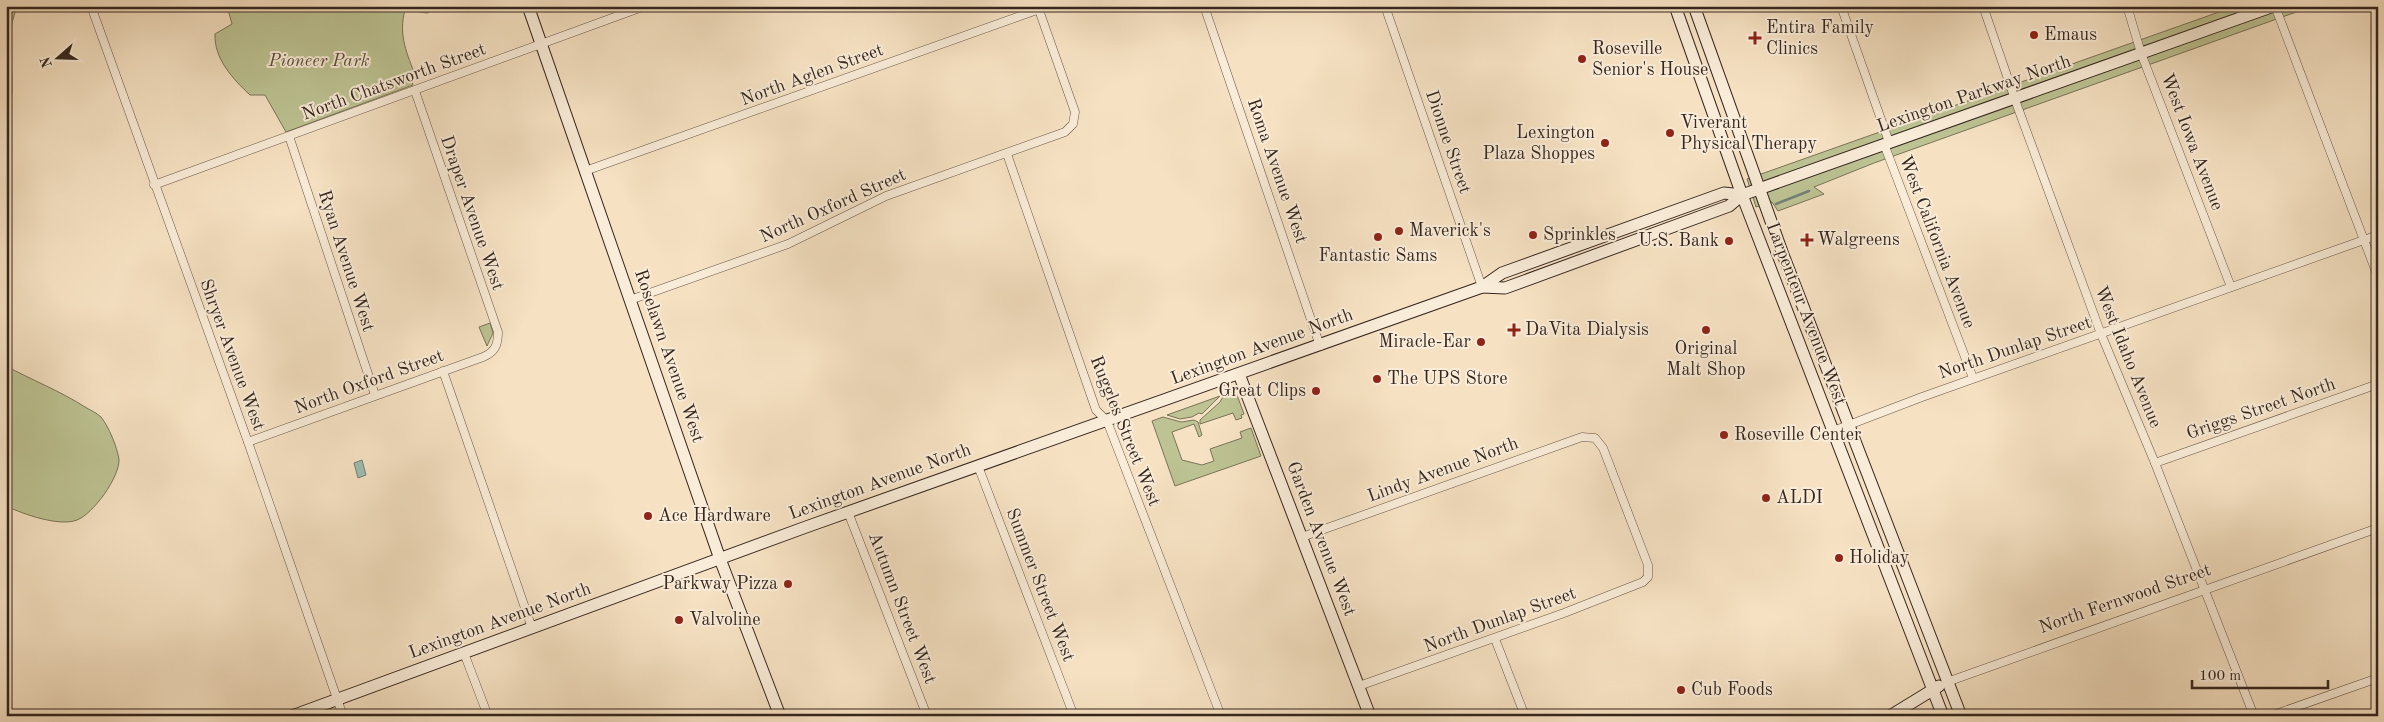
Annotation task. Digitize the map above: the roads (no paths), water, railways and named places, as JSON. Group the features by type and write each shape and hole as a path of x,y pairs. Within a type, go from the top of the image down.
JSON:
{"main road":[{"name":"Roselawn Avenue West","path":"528,6 720,559 780,716"},
{"name":"Larpenteur Avenue West","path":"1676,6 1742,195 1943,716"},
{"name":"Larpenteur Avenue West","path":"1694,6 1758,189 1961,716"},
{"name":"Lexington Parkway North","path":"1742,195 2274,6"},
{"name":"Lexington Avenue North","path":"292,716 848,512 1482,287 1505,288 1729,206 1742,195"},
{"name":"Garden Avenue West","path":"1239,374 1370,716"},
{"name":"North Fernwood Street","path":"1890,716 1947,682"}],"street":[{"name":"Shryer Avenue West","path":"91,6 248,442 343,716"},
{"name":"North Chatsworth Street","path":"154,185 645,6"},
{"name":"North Aglen Street","path":"585,171 1048,6"},
{"name":"Roma Avenue West","path":"1204,6 1320,346"},
{"name":"Dionne Street","path":"1385,6 1482,287"},
{"name":"West California Avenue","path":"1841,6 1886,143 1973,378"},
{"name":"West Idaho Avenue","path":"1983,6 2014,97 2101,334 2155,463 2254,716"},
{"name":"West Iowa Avenue","path":"2127,6 2142,53 2231,287"},
{"path":"2274,6 2378,277"},
{"name":"North Oxford Street","path":"630,300 788,244 886,196 1065,132 1073,124 1075,112 1039,10"},
{"name":"Draper Avenue West","path":"414,91 498,332 497,345"},
{"name":"Ryan Avenue West","path":"289,136 375,395"},
{"name":"Ruggles Street West","path":"1007,154 1096,410 1107,421 1221,716"},
{"name":"North Dunlap Street","path":"1832,431 1973,378 2378,235"},
{"name":"North Oxford Street","path":"248,442 490,354 497,345"},
{"path":"443,371 532,628"},
{"name":"Griggs Street North","path":"2155,463 2378,384"},
{"name":"Lindy Avenue North","path":"1302,537 1582,437 1595,438 1603,448 1624,502 1648,565 1648,577"},
{"name":"Summer Street West","path":"978,466 1074,716"},
{"name":"Autumn Street West","path":"848,512 927,716"},
{"name":"North Fernwood Street","path":"1947,682 2378,528"},
{"name":"North Dunlap Street","path":"1359,686 1636,586 1648,577"},
{"path":"1495,638 1525,716"},
{"path":"464,653 488,716"},
{"path":"2270,716 2378,678"}],"water":[{"path":"362,460 366,475 358,478 354,463"}],"waterway":[{"path":"1776,204 1809,191"}],"place":[{"name":"Emaus","path":"2034,35"},
{"name":"Entira Family Clinics","path":"1755,38"},
{"name":"Roseville Senior's House","path":"1582,59"},
{"name":"Viverant Physical Therapy","path":"1670,133"},
{"name":"Lexington Plaza Shoppes","path":"1605,143"},
{"name":"Maverick's","path":"1399,231"},
{"name":"Sprinkles","path":"1533,235"},
{"name":"Fantastic Sams","path":"1378,237"},
{"name":"Walgreens","path":"1807,240"},
{"name":"U.S. Bank","path":"1729,241"},
{"name":"DaVita Dialysis","path":"1514,330"},
{"name":"Original Malt Shop","path":"1706,330"},
{"name":"Miracle-Ear","path":"1481,342"},
{"name":"The UPS Store","path":"1377,379"},
{"name":"Great Clips","path":"1316,391"},
{"name":"Roseville Center","path":"1724,435"},
{"name":"ALDI","path":"1766,498"},
{"name":"Ace Hardware","path":"648,516"},
{"name":"Holiday","path":"1839,558"},
{"name":"Parkway Pizza","path":"788,584"},
{"name":"Valvoline","path":"679,620"},
{"name":"Cub Foods","path":"1681,690"}],"park label":[{"name":"Pioneer Park","path":"319,61"}]}
